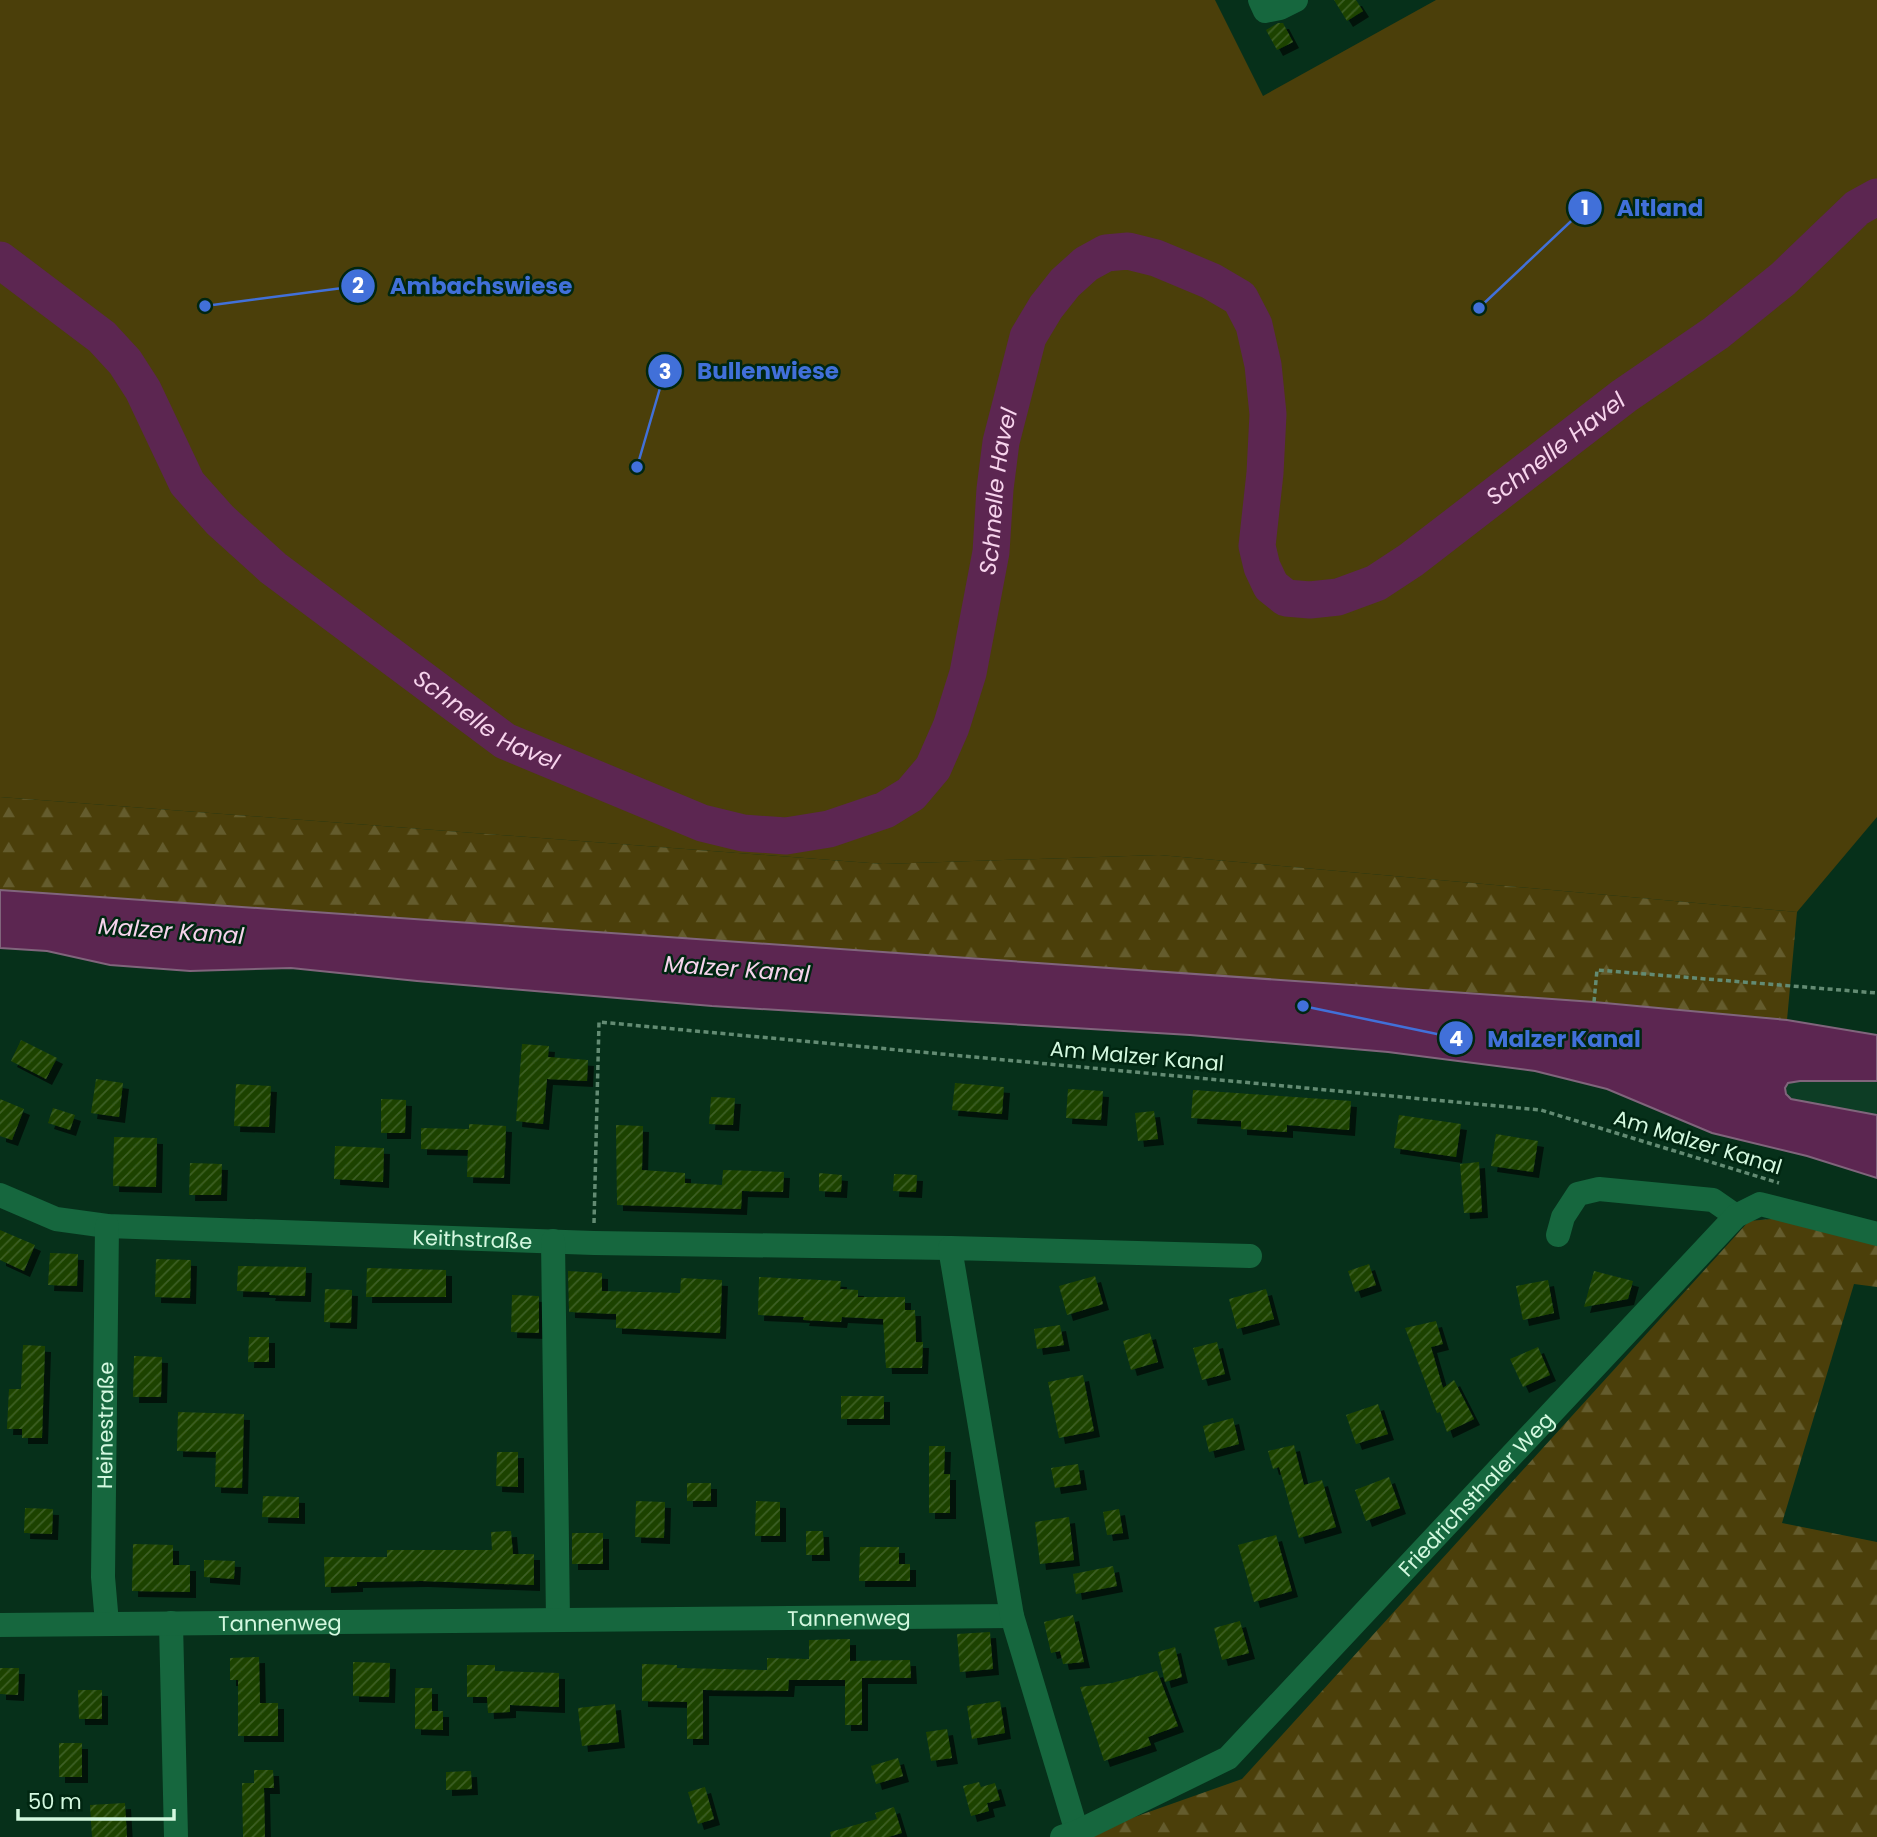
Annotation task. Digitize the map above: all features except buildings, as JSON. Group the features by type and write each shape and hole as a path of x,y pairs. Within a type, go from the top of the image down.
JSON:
{"street":[{"path":"1260,0 1265,11 1280,8 1296,0"},
{"path":"1558,1236 1563,1217 1578,1194 1599,1189 1713,1200 1736,1216"},
{"name":"Keithstraße","path":"0,1195 56,1219 107,1226 553,1241 950,1248"},
{"name":"Friedrichsthaler Weg","path":"950,1248 1012,1616 1070,1834 1228,1758 1736,1216 1760,1204 1877,1234"},
{"name":"Heinestraße","path":"107,1226 103,1577 107,1623"},
{"path":"553,1241 558,1620"},
{"path":"950,1248 1250,1256"},
{"name":"Tannenweg","path":"0,1625 1012,1616"},
{"path":"171,1623 176,1837"}],"path":[{"path":"1594,1002 1597,970 1877,993"},
{"name":"Am Malzer Kanal","path":"594,1242 599,1021 1541,1111 1786,1186"}],"shaded area":[{"path":"1877,1081 1877,1115 1790,1099 1785,1088 1788,1083"}],"green space":[{"path":"0,0 1215,0 1263,96 1436,0 1877,0 1877,817 1797,912 1159,855 883,864 0,797"},
{"path":"0,797 883,864 1159,855 1797,912 1787,1020 1594,1002 0,890"},
{"path":"1782,1218 1877,1242 1877,1287 1854,1284 1782,1523 1877,1542 1877,1837 1078,1837 1242,1779 1749,1221"}],"water":[{"path":"0,890 1594,1002 1787,1020 1877,1035 1877,1081 1800,1081 1788,1083 1785,1088 1791,1099 1877,1115 1877,1178 1807,1156 1712,1133 1607,1089 1535,1071 1388,1052 1190,1035 712,1006 291,968 190,971 110,965 47,951 0,948"}],"waterway":[{"name":"Schnelle Havel","path":"0,260 102,337 125,362 143,390 187,483 220,520 273,568 505,741 702,823 743,833 786,836 829,829 885,810 911,794 933,768 951,727 968,673 991,552 1001,442 1028,337 1046,307 1065,283 1086,264 1106,253 1128,251 1156,258 1211,281 1240,298 1254,325 1263,365 1268,414 1257,546 1262,567 1271,586 1286,598 1310,600 1338,597 1376,583 1411,560 1624,396 1716,333 1783,279 1857,208 1877,197"}],"place":[{"name":"Ambachswiese","path":"205,306"},
{"name":"Altland","path":"1479,308"},
{"name":"Bullenwiese","path":"637,467"},
{"name":"Malzer Kanal","path":"1303,1006"}]}
